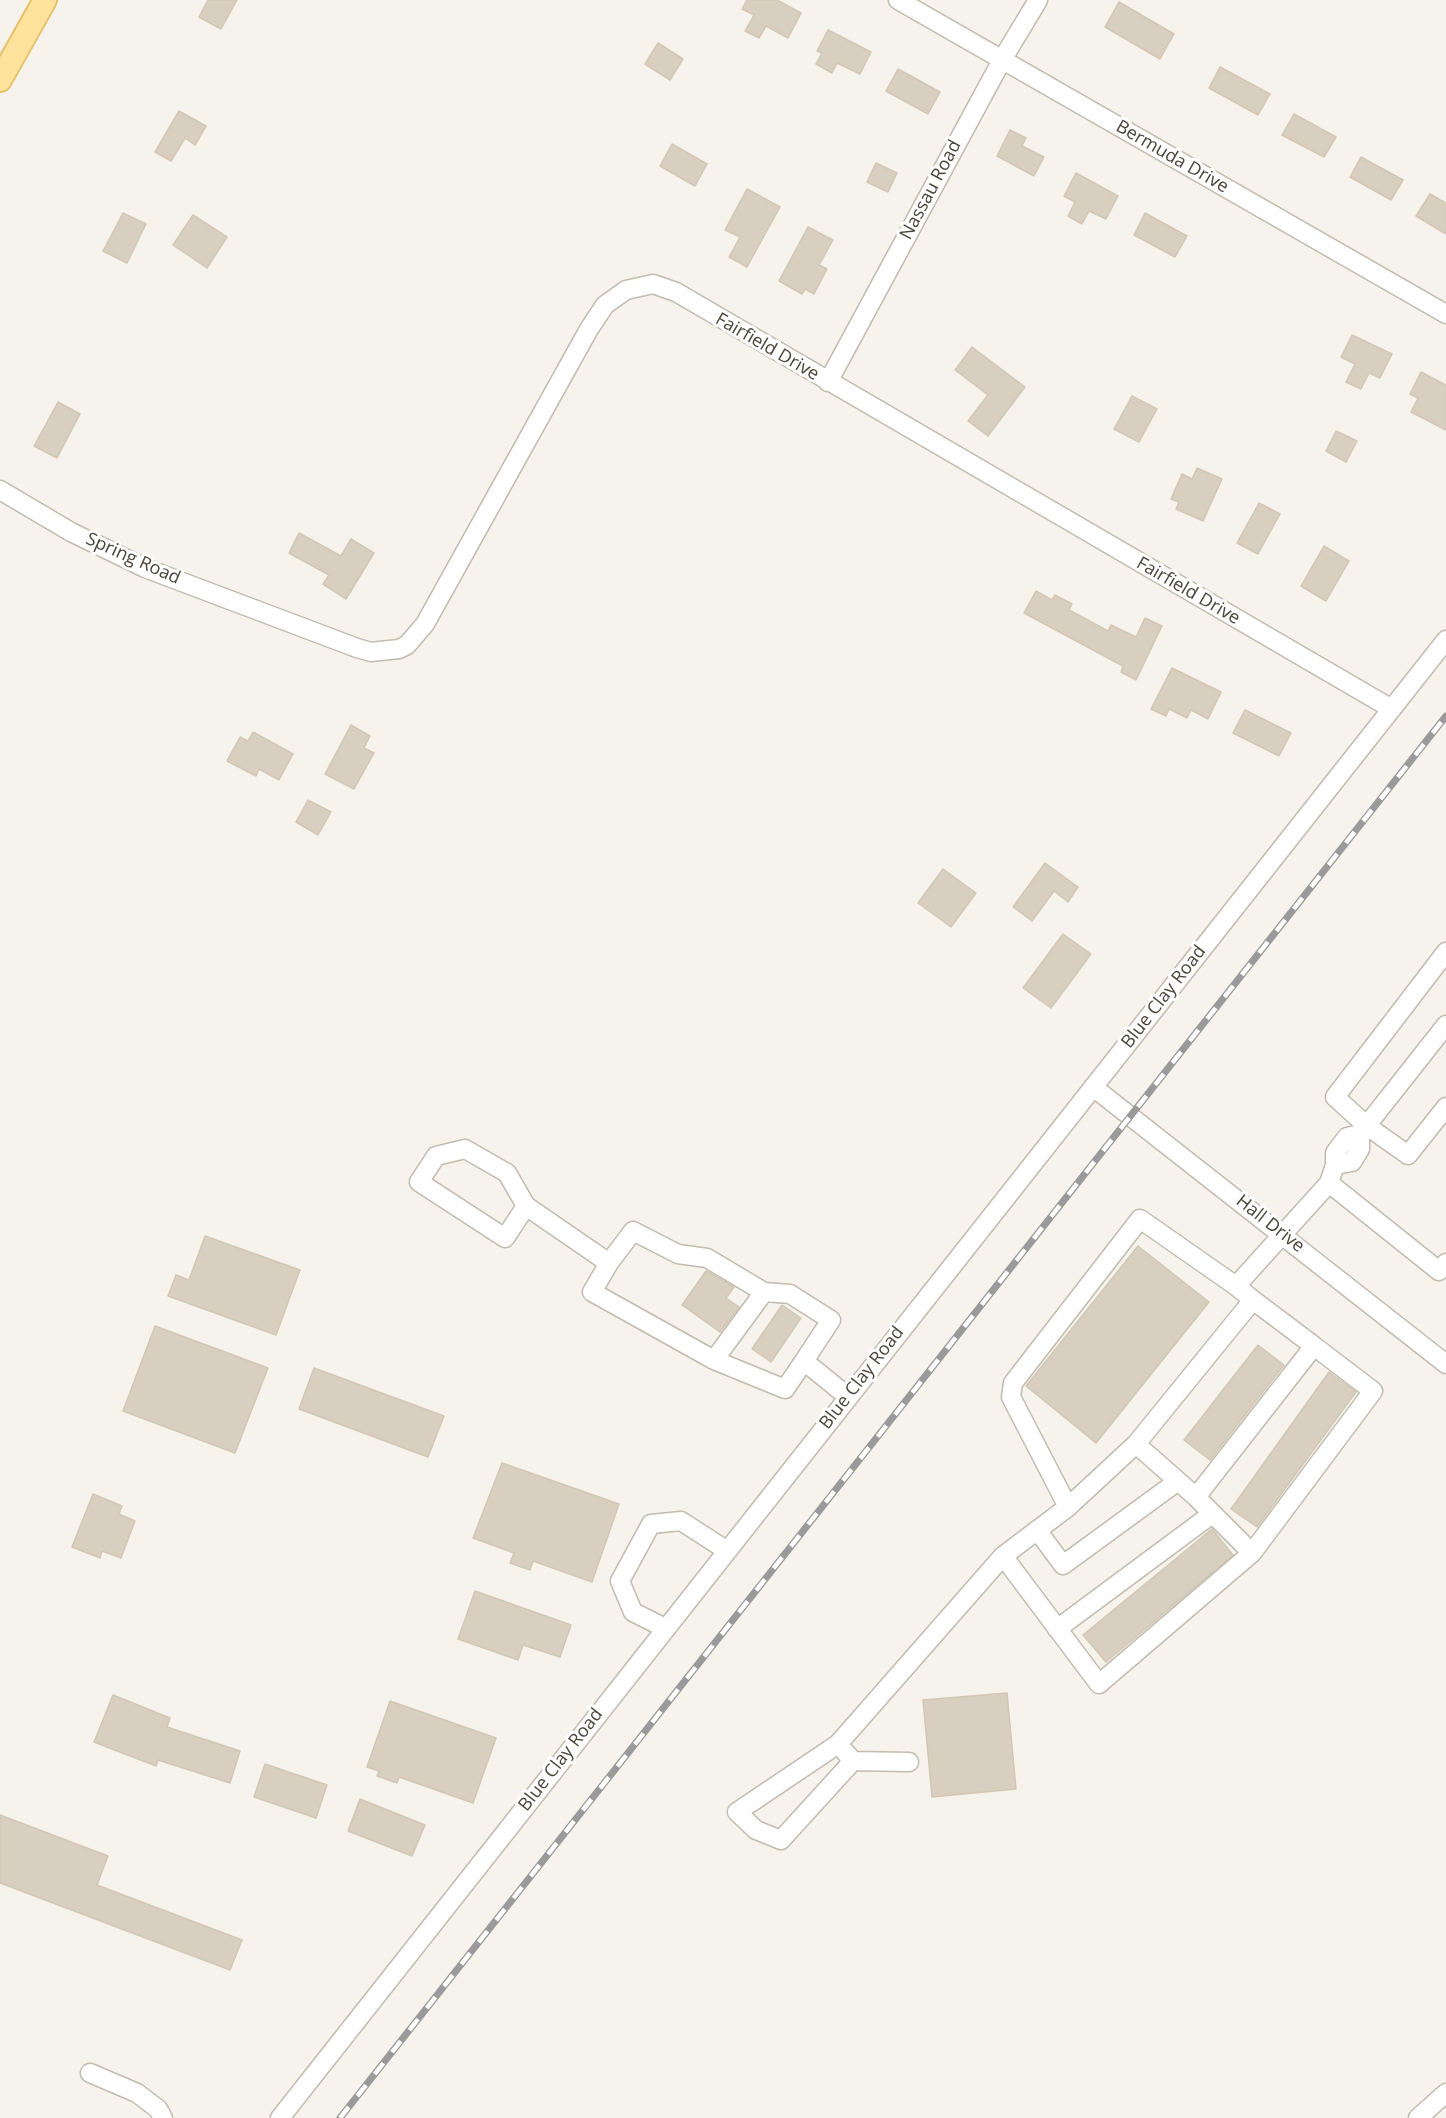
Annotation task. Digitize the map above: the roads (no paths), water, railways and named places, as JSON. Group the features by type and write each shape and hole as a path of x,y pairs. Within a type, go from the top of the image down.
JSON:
{"main road":[{"path":"0,80 45,0"}],"street":[{"name":"Bermuda Drive","path":"898,0 1446,314"},
{"name":"Nassau Road","path":"828,382 1002,60 1038,0"},
{"name":"Fairfield Drive","path":"272,616 371,652 387,652 407,645 425,624 589,329 605,305 626,290 653,284 668,288 1392,709"},
{"name":"Spring Road","path":"0,490 117,556 272,616"},
{"name":"Blue Clay Road","path":"280,2118 1446,640"},
{"path":"1446,952 1335,1096 1364,1130 1408,1155 1446,1107"},
{"path":"1236,1286 1329,1183 1335,1165 1352,1162 1360,1149 1364,1130 1446,1025"},
{"name":"Hall Drive","path":"1093,1087 1282,1233 1446,1364"},
{"path":"526,1206 505,1238 419,1182 436,1156 465,1149 507,1173 526,1206 609,1263"},
{"path":"1329,1183 1444,1268 1446,1251"},
{"path":"1003,1556 1099,1684 1252,1553 1373,1392 1236,1286 1140,1219 1013,1383 1011,1397 1068,1507"},
{"path":"633,1231 678,1254 707,1258 764,1292 790,1294 831,1320 785,1389 714,1360 592,1292 609,1263 633,1231"},
{"path":"714,1360 764,1292"},
{"path":"853,1761 781,1840 756,1830 737,1812 838,1744 1003,1556 1068,1507 1136,1444 1253,1300"},
{"path":"1196,1497 1314,1346"},
{"path":"804,1361 848,1396"},
{"path":"1136,1444 1196,1497 1252,1553"},
{"path":"1037,1530 1063,1565 1178,1481"},
{"path":"1057,1629 1212,1514"},
{"path":"666,1628 633,1612 620,1581 651,1524 681,1521 726,1550"},
{"path":"838,1744 853,1761 909,1762"},
{"path":"90,2073 137,2093 158,2109 163,2118"},
{"path":"1418,2118 1446,2093"}],"railway":[{"path":"340,2118 1446,716"}]}
